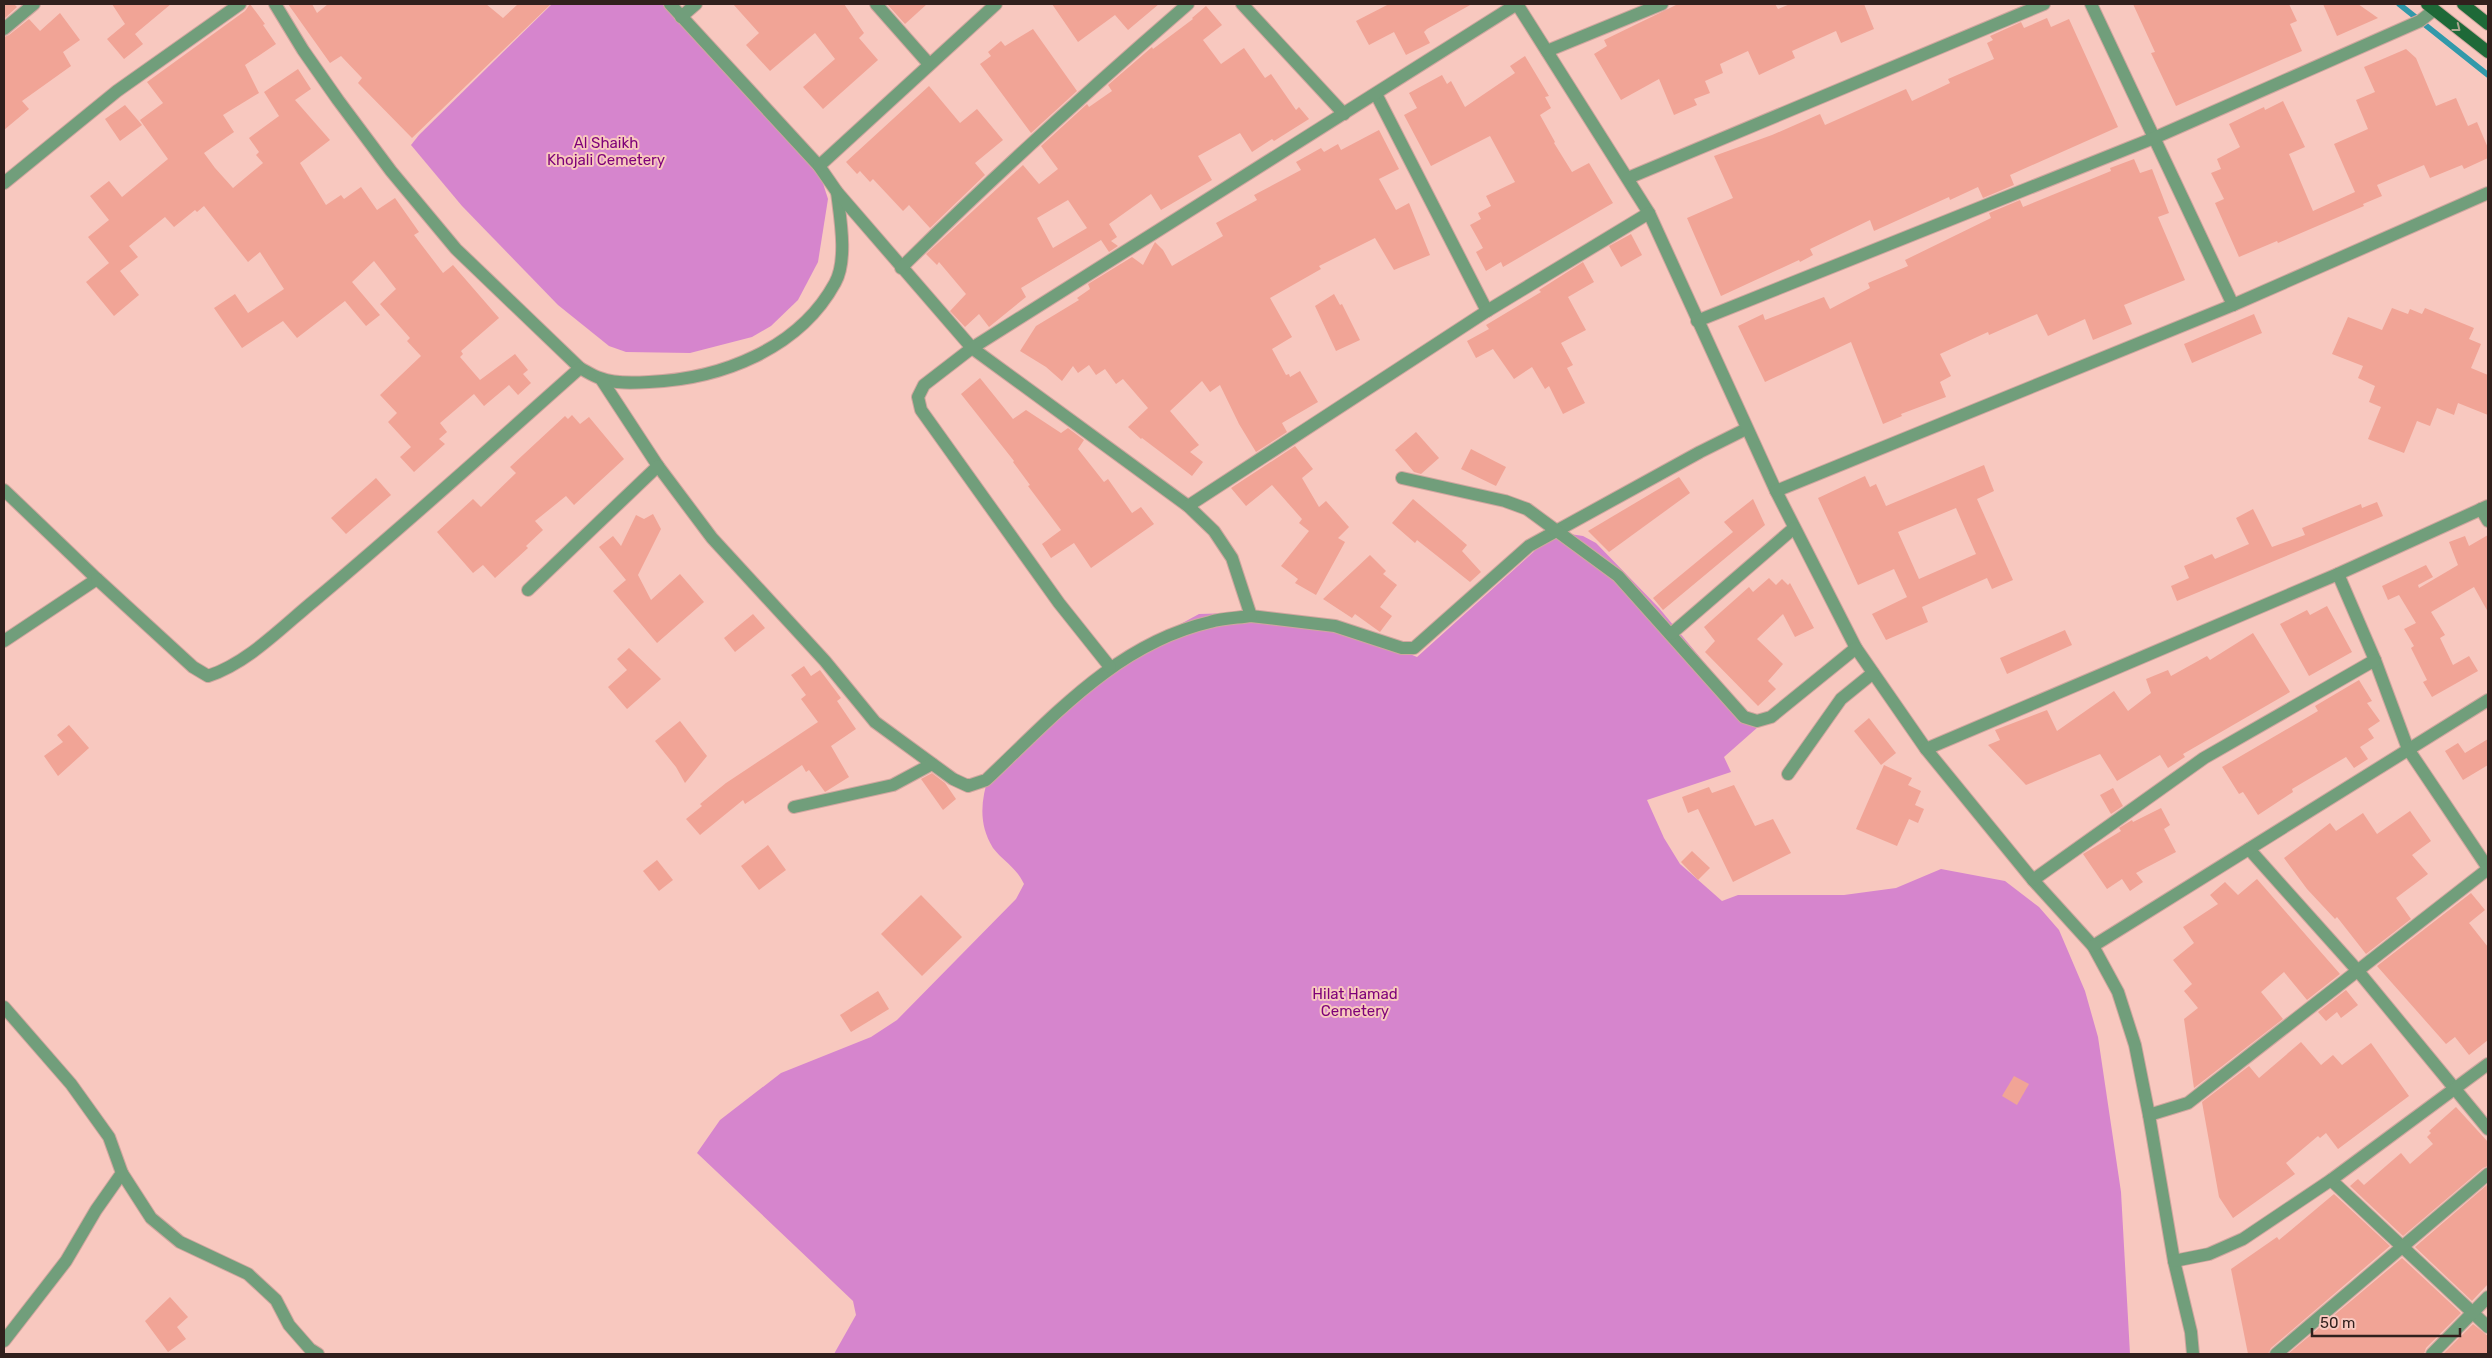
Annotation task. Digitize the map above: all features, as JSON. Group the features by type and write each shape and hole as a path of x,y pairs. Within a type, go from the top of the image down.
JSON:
{"main road":[{"path":"2463,4 2488,24"},
{"path":"2430,7 2488,52"}],"street":[{"path":"4,29 34,4"},
{"path":"4,183 117,91 240,4"},
{"path":"275,4 303,50 338,100 391,171 456,250 580,368 601,379 634,382 671,381 723,369 750,359 787,338 818,307 836,281 841,260 841,225 837,192"},
{"path":"670,4 819,166 837,192 972,348 1188,506 1214,532 1232,558 1252,616"},
{"path":"681,17 696,4"},
{"path":"876,4 928,64"},
{"path":"819,166 928,64 996,4"},
{"path":"901,268 974,196 1102,79 1188,4"},
{"path":"1242,4 1344,114"},
{"path":"1110,667 1059,603 920,410 918,397 924,385 972,348 1517,4 1649,213 1746,429 1794,528 1856,648 1926,749 2033,880 2093,946 2118,992 2135,1046 2193,1354"},
{"path":"1547,51 1662,4"},
{"path":"1628,178 2044,4"},
{"path":"2091,4 2233,305"},
{"path":"1697,321 2154,138 2420,21 2430,7"},
{"path":"1376,94 1487,311"},
{"path":"1776,491 2233,305 2488,193"},
{"path":"1188,506 1487,311 1649,213"},
{"path":"4,490 192,667 208,676 225,670 255,649 369,554 580,368"},
{"path":"601,379 658,466 712,538 825,661 875,722 953,780 968,786 986,780 1081,690 1110,667 1138,650 1174,634 1210,622 1252,616 1335,626 1402,648 1414,648 1529,546 1700,452 1746,429"},
{"path":"528,590 658,466"},
{"path":"1402,478 1528,509 1618,576 1744,717 1757,721 1772,716 1856,648"},
{"path":"1926,749 2338,574 2485,508 2488,522"},
{"path":"1671,634 1794,528"},
{"path":"2149,1115 2188,1103 2488,868 2408,749 2375,660 2338,574"},
{"path":"4,641 97,579"},
{"path":"2033,880 2204,758 2375,660"},
{"path":"1788,774 1841,699 1873,673"},
{"path":"2093,946 2488,700"},
{"path":"794,807 893,785 932,764"},
{"path":"2249,849 2358,970 2488,1129"},
{"path":"4,1006 71,1084 109,1137 122,1173 151,1218 180,1242 248,1274 276,1300 289,1325 310,1349 318,1354"},
{"path":"2174,1261 2208,1254 2243,1239 2331,1180 2488,1064"},
{"path":"4,1341 66,1261 96,1210 122,1173"},
{"path":"2276,1354 2488,1174"},
{"path":"2331,1180 2488,1327"},
{"path":"2432,1354 2488,1297"}],"green space":[{"name":"Al Shaikh Khojali Cemetery","path":"552,4 662,4 821,177 828,199 818,262 798,300 771,326 752,337 690,353 626,352 609,346 558,305 462,206 411,145"},
{"name":"Hilat Hamad Cemetery","path":"1570,534 1583,536 1596,543 1659,608 1758,727 1724,757 1731,772 1647,800 1664,838 1680,864 1722,901 1738,895 1844,895 1896,888 1941,869 2005,881 2039,907 2059,930 2085,991 2098,1037 2121,1192 2130,1354 834,1354 856,1315 853,1301 697,1153 720,1120 781,1073 871,1037 897,1020 1016,899 1024,884 1017,873 993,848 988,839 983,821 984,794 989,775 1118,658 1199,614 1233,613 1340,625 1417,657 1549,538"}],"building":[{"path":"4,4 14,4 17,7 4,19"},
{"path":"112,4 171,4 135,34 143,44 124,59 107,39 125,24"},
{"path":"250,4 265,24 263,25 276,44 245,65 259,93 223,115 234,132 204,153 215,168 233,188 263,163 256,155 259,152 249,138 279,116 264,92 298,69 311,89 295,100 330,140 300,163 326,205 341,195 344,199 361,187 377,210 395,198 419,232 414,235 443,273 453,265 499,318 461,351 463,354 460,357 480,380 515,354 528,370 523,374 531,383 518,395 509,385 484,406 474,394 440,423 447,432 439,439 445,444 414,472 400,457 411,447 388,422 397,413 380,395 421,356 407,341 410,338 380,304 396,289 374,261 352,282 380,315 366,326 345,301 297,338 283,321 242,348 214,308 235,294 248,313 284,289 260,252 248,262 204,206 197,212 195,210 174,227 165,217 129,246 138,257 120,271 139,295 114,316 86,282 109,263 88,237 109,220 90,196 109,181 122,197 168,159 140,120 163,103 147,82 245,11"},
{"path":"288,4 312,4 317,13 328,4 486,4 503,18 518,4 551,4 412,138 358,83 362,78 341,56 330,63"},
{"path":"733,4 844,4 864,33 859,38 878,60 823,109 803,87 835,59 815,33 770,71 746,45 759,33"},
{"path":"887,4 927,4 905,24"},
{"path":"1052,4 1159,4 1128,30 1115,15 1078,42"},
{"path":"1389,4 1472,4 1427,29 1424,32 1430,43 1406,55 1394,32 1369,45 1356,21"},
{"path":"1678,4 1775,4 1778,9 1790,4 1864,4 1874,29 1841,43 1836,31 1792,51 1795,58 1759,75 1748,51 1720,64 1723,73 1705,81 1710,93 1694,99 1697,105 1674,115 1659,79 1621,100 1594,54 1607,46 1604,40"},
{"path":"2133,4 2289,4 2297,21 2290,24 2302,51 2176,106 2151,53 2155,52"},
{"path":"2323,4 2358,4 2378,18 2337,36"},
{"path":"1206,6 1222,25 1203,40 1221,64 1244,48 1265,78 1271,74 1296,110 1299,107 1309,119 1274,141 1272,139 1252,152 1240,133 1198,156 1212,180 1161,210 1151,194 1109,224 1117,237 1111,241 1118,246 1109,252 1101,240 1021,288 1026,297 989,327 979,314 965,327 950,311 966,294 939,262 937,265 926,254 1023,165 1039,184 1058,169 1041,146 1087,104 1089,107 1112,91 1108,85 1152,47 1153,49","holes":["1068,200 1087,228 1053,248 1037,218"]},
{"path":"60,13 80,40 63,52 71,66 22,101 29,109 4,130 4,37 29,19 40,31"},
{"path":"2047,18 2051,27 2069,19 2118,127 2010,175 2014,185 1983,198 1978,187 1950,200 1949,197 1874,231 1870,220 1810,249 1813,255 1800,262 1799,260 1721,296 1687,218 1733,198 1714,156 1772,135 1820,114 1825,125 1906,89 1912,101 1950,83 1948,79 1994,59 1987,43 1993,40 1990,36 2021,22 2024,28"},
{"path":"1033,29 1077,91 1031,133 980,64 991,56 988,52 1001,41 1005,46"},
{"path":"2406,49 2416,58 2436,106 2456,98 2468,126 2477,122 2488,148 2488,158 2464,169 2462,165 2430,178 2424,165 2377,185 2382,196 2363,204 2364,206 2278,243 2277,241 2239,257 2215,203 2224,199 2211,173 2221,169 2217,159 2240,147 2229,124 2264,107 2265,110 2283,101 2305,147 2289,154 2313,211 2355,192 2334,144 2368,129 2356,100 2375,92 2364,67"},
{"path":"1525,56 1549,96 1545,97 1551,108 1540,115 1554,143 1572,172 1589,163 1613,203 1503,267 1501,262 1486,271 1476,252 1483,248 1470,225 1481,219 1478,213 1491,206 1486,196 1515,182 1490,136 1431,166 1404,115 1417,108 1409,93 1442,75 1447,84 1451,81 1465,107 1515,73 1510,66"},
{"path":"929,86 960,123 977,109 1003,140 975,163 985,175 930,228 909,205 903,211 873,179 870,182 860,171 857,174 846,162"},
{"path":"125,105 142,125 120,141 105,119"},
{"path":"1379,130 1399,169 1379,179 1396,210 1409,203 1430,255 1394,270 1375,238 1319,266 1321,269 1270,298 1292,337 1272,349 1286,375 1289,374 1290,377 1300,371 1318,402 1282,423 1287,432 1256,452 1239,424 1220,385 1210,392 1202,381 1170,411 1199,445 1190,452 1203,462 1192,476 1141,439 1128,427 1148,408 1123,379 1116,384 1105,369 1096,375 1089,365 1078,373 1073,366 1062,381 1046,367 1020,351 1036,326 1079,300 1077,298 1090,289 1088,284 1132,257 1143,265 1155,242 1163,250 1172,266 1223,236 1216,223 1257,200 1254,195 1301,170 1296,162 1321,148 1324,152 1338,144 1341,150"},
{"path":"2134,159 2140,173 2152,169 2169,213 2158,217 2185,280 2124,305 2132,324 2093,340 2085,319 2048,336 2037,314 1989,335 1988,332 1940,354 1951,376 1940,382 1946,397 1901,414 1902,416 1883,424 1851,342 1765,382 1738,326 1763,314 1765,320 1824,297 1830,309 1870,288 1868,283 1908,266 1905,260 1991,218 1989,213 2020,200 2023,207 2111,171 2110,168"},
{"path":"1631,234 1642,255 1621,267 1609,246"},
{"path":"1583,262 1594,282 1568,297 1586,330 1561,343 1573,365 1567,368 1585,403 1563,414 1549,386 1545,389 1532,367 1514,379 1493,349 1476,358 1467,341 1489,329 1486,325 1541,292 1539,290"},
{"path":"1334,294 1340,305 1342,304 1360,340 1336,351 1315,306"},
{"path":"2392,308 2408,314 2410,309 2422,314 2425,308 2474,328 2469,339 2481,344 2471,368 2488,375 2488,415 2458,403 2454,415 2437,408 2430,426 2417,421 2404,453 2368,439 2381,407 2369,402 2375,386 2358,378 2363,366 2332,354 2348,317 2382,330"},
{"path":"2254,314 2262,333 2192,363 2184,344"},
{"path":"980,378 1013,419 1026,410 1061,433 1068,428 1084,440 1078,449 1104,482 1108,479 1132,513 1141,507 1154,524 1091,568 1074,543 1051,558 1042,544 1061,530 1028,486 1030,485 1014,461 961,394"},
{"path":"572,415 580,424 589,417 624,459 574,505 566,496 535,521 543,530 526,546 528,548 495,578 483,565 473,573 437,532 473,499 481,507 516,473 510,467 565,416 568,419"},
{"path":"1416,432 1439,458 1421,474 1414,472 1395,450"},
{"path":"1295,446 1313,469 1302,478 1319,507 1326,501 1349,527 1338,538 1345,542 1316,595 1295,583 1298,579 1281,566 1309,531 1299,523 1302,519 1272,485 1246,506 1231,488"},
{"path":"1471,449 1506,467 1496,486 1461,469"},
{"path":"1984,465 1994,491 1977,499 2013,580 1992,589 1987,578 1922,607 1928,622 1886,640 1872,614 1907,597 1894,569 1858,585 1818,498 1865,476 1870,487 1876,484 1886,506","holes":["1956,508 1976,554 1919,579 1898,532"]},
{"path":"1679,477 1690,493 1609,552 1588,531"},
{"path":"376,478 391,495 346,534 331,518"},
{"path":"1413,499 1467,545 1462,551 1481,572 1470,582 1417,540 1415,543 1392,523"},
{"path":"1753,499 1765,525 1663,610 1653,598 1733,532 1724,522"},
{"path":"2377,502 2383,516 2177,601 2171,586 2189,578 2184,566 2212,554 2215,559 2249,544 2236,518 2253,509 2272,547 2305,535 2302,528 2361,504 2362,508"},
{"path":"653,514 661,529 638,575 651,600 680,574 704,602 657,643 613,591 626,580 599,547 613,536 621,546 636,515 644,519"},
{"path":"2488,535 2488,612 2474,587 2431,612 2445,635 2440,638 2453,665 2469,656 2478,671 2432,697 2423,682 2427,680 2411,648 2414,646 2404,629 2416,623 2399,595 2388,600 2382,586 2426,565 2433,577 2418,585 2419,588 2458,565 2449,542 2465,536 2469,546"},
{"path":"1370,555 1386,571 1383,574 1397,585 1380,607 1392,616 1380,632 1355,614 1352,618 1323,599"},
{"path":"1769,578 1776,585 1782,579 1788,585 1790,583 1814,628 1795,637 1783,614 1757,639 1783,664 1768,681 1776,689 1758,706 1705,652 1715,641 1704,627 1749,587 1753,592"},
{"path":"2327,606 2352,652 2309,676 2280,624 2307,610 2310,615"},
{"path":"753,614 765,628 735,652 724,638"},
{"path":"2065,630 2072,645 2007,674 2000,658"},
{"path":"2253,633 2290,692 2183,754 2185,757 2168,768 2160,755 2117,781 2100,754 2026,785 1988,745 2000,740 1995,730 2047,710 2057,731 2114,691 2128,711 2151,693 2146,679 2168,670 2171,676 2207,656 2210,660"},
{"path":"629,648 661,679 627,709 608,687 627,670 617,659"},
{"path":"804,666 811,676 820,670 841,698 837,701 856,729 831,746 849,777 825,792 809,770 806,772 802,765 745,804 743,800 700,835 686,819 702,806 700,804 726,783 818,722 801,699 806,695 791,675"},
{"path":"2359,680 2372,701 2367,703 2380,721 2368,729 2374,738 2360,747 2368,759 2354,768 2346,757 2292,789 2293,792 2258,815 2243,792 2239,794 2222,767 2318,711 2315,706"},
{"path":"1869,718 1896,753 1881,765 1854,731"},
{"path":"680,721 707,756 685,783 676,767 655,741"},
{"path":"69,725 89,748 58,776 44,756 63,742 57,735"},
{"path":"2488,739 2488,765 2463,780 2445,751 2458,743 2465,753"},
{"path":"1884,765 1912,778 1908,785 1921,791 1915,805 1924,809 1918,823 1909,819 1897,846 1856,829"},
{"path":"932,773 945,783 956,799 943,810 921,779"},
{"path":"1734,785 1755,826 1773,819 1791,853 1733,882 1698,809 1688,813 1682,797 1709,787 1712,793"},
{"path":"2113,788 2123,806 2111,814 2100,795"},
{"path":"2161,808 2170,825 2164,829 2176,852 2136,873 2143,882 2130,891 2122,879 2107,889 2083,854 2121,831 2119,828 2132,820 2133,822"},
{"path":"2410,811 2431,841 2412,855 2428,874 2396,898 2411,919 2366,954 2337,917 2335,919 2307,889 2284,858 2330,823 2336,831 2363,813 2377,834"},
{"path":"768,845 786,870 759,890 741,866"},
{"path":"1692,851 1710,868 1698,880 1681,862"},
{"path":"657,860 673,880 659,891 643,871"},
{"path":"2257,879 2340,974 2307,1000 2284,972 2261,992 2283,1019 2194,1088 2184,1019 2198,1008 2184,991 2192,984 2173,960 2194,943 2183,927 2218,904 2210,895 2225,882 2238,895"},
{"path":"2471,893 2485,910 2469,923 2488,947 2488,1040 2469,1055 2455,1037 2446,1044 2377,966"},
{"path":"921,895 962,937 922,976 881,934"},
{"path":"2346,990 2358,1005 2341,1018 2337,1012 2326,1021 2318,1012"},
{"path":"878,991 889,1009 851,1032 840,1015"},
{"path":"2301,1042 2321,1065 2333,1055 2342,1065 2371,1043 2409,1096 2338,1149 2326,1133 2320,1138 2318,1136 2286,1163 2295,1174 2233,1218 2219,1197 2202,1102 2249,1066 2259,1078"},
{"path":"2014,1076 2029,1084 2017,1105 2002,1096"},
{"path":"2456,1107 2488,1142 2488,1166 2483,1168 2403,1236 2350,1186 2358,1179 2364,1185 2401,1153 2410,1164 2433,1144 2427,1137 2431,1133 2429,1131"},
{"path":"2488,1184 2488,1284 2472,1301 2415,1247"},
{"path":"2334,1194 2390,1246 2271,1348 2268,1354 2248,1354 2231,1269 2277,1237 2279,1240"},
{"path":"2402,1258 2461,1313 2426,1348 2424,1354 2288,1354"},
{"path":"170,1297 188,1317 177,1327 186,1339 168,1352 145,1321"},
{"path":"2473,1324 2488,1336 2488,1354 2443,1354"}],"waterway":[{"path":"2399,4 2488,75"}]}
